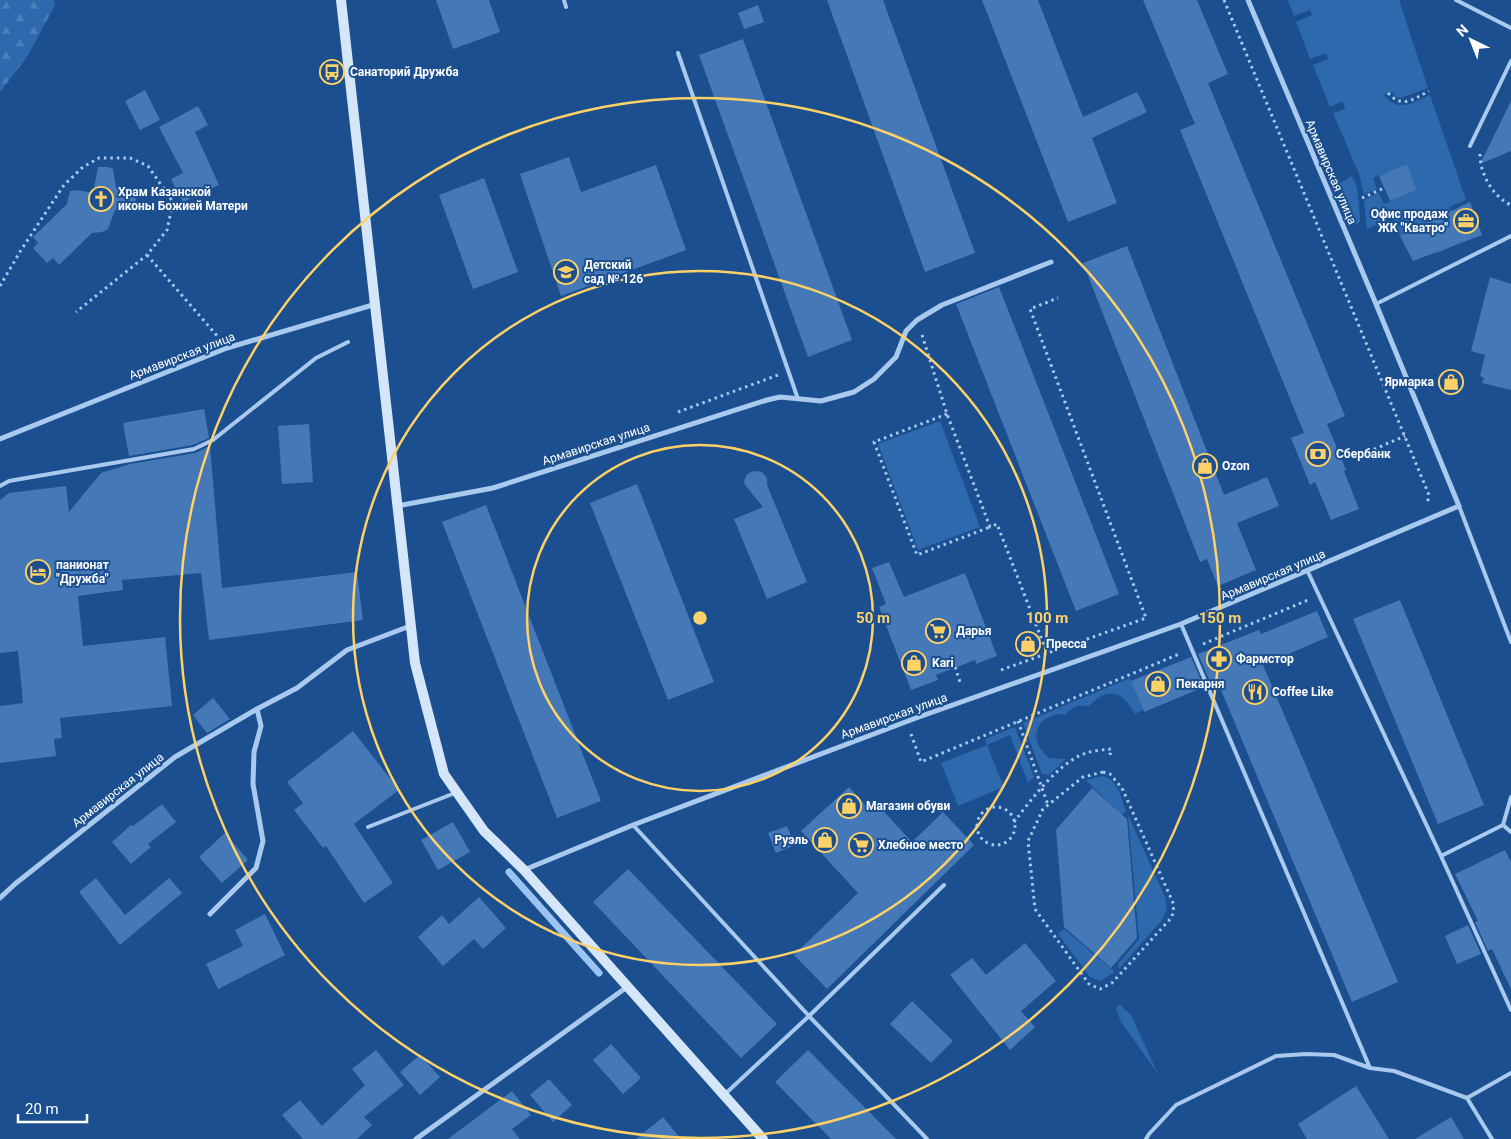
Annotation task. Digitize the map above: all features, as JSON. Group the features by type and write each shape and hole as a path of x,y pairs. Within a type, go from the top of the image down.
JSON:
{"main road":[{"path":"341,0 415,663 444,774 484,831 524,870 762,1139"}],"street":[{"name":"Армавирская улица","path":"524,870 633,826 906,722 1181,624 1308,572 1459,506 1248,0"},
{"name":"Армавирская улица","path":"396,506 493,488 767,400 780,397 821,401 854,392 874,378 896,357 906,330 917,320 942,305 1050,262"},
{"name":"Армавирская улица","path":"0,439 227,348 376,304"},
{"name":"Армавирская улица","path":"0,898 175,757 257,709 298,688 347,650 411,626"},
{"path":"210,914 256,868 263,841 253,784 254,752 261,726 257,709"},
{"path":"416,1139 627,987"}],"lane":[{"path":"564,0 566,7"},
{"path":"1456,0 1511,28"},
{"path":"678,53 798,399"},
{"path":"1470,146 1511,61"},
{"path":"1376,304 1511,236"},
{"path":"0,486 9,481 194,449 213,440 316,358 348,342"},
{"path":"1459,506 1511,642"},
{"path":"1308,572 1511,1010"},
{"path":"1181,624 1190,649 1370,1068"},
{"path":"368,827 457,793"},
{"path":"1441,856 1503,825 1511,797"},
{"path":"1503,825 1511,832"},
{"path":"633,826 809,1016 927,1139"},
{"path":"724,1095 809,1016 944,885"},
{"path":"1146,1139 1176,1105 1276,1056 1306,1054 1334,1055 1370,1068 1394,1071 1467,1098 1492,1139"},
{"path":"1467,1098 1511,1073"}],"path":[{"path":"1224,0 1429,495 1427,506 1422,510"},
{"path":"1388,94 1398,102 1404,102 1429,91"},
{"path":"1480,150 1480,163 1484,176 1498,196 1511,205"},
{"path":"0,286 21,250 64,185 83,166 99,158 130,158 148,166 173,202 167,230 148,255 76,312"},
{"path":"1362,198 1384,188"},
{"path":"148,255 227,348"},
{"path":"1058,298 1030,309 1146,618"},
{"path":"917,320 947,414 990,527"},
{"path":"947,414 874,442 917,555 997,524 1048,654"},
{"path":"1356,457 1405,436"},
{"path":"906,722 921,762 1318,596"},
{"path":"955,667 961,685"},
{"path":"1018,721 1048,805"},
{"path":"1014,822 1008,812 991,808 978,820 978,832 986,842 998,845 1010,839 1013,834 1014,822 1042,788 1077,757 1090,752 1111,749 1110,755"},
{"path":"1103,772 1110,774 1122,788 1131,805 1174,904 1172,918 1112,983 1100,989 1089,984 1035,909 1028,841 1043,809 1048,805 1083,777 1094,773 1103,772"}],"green space":[{"path":"0,0 54,0 55,5 27,57 0,92"},
{"path":"1288,0 1399,0 1428,88 1401,98 1396,97 1393,92 1384,95 1395,104 1406,105 1430,95 1466,200 1449,207 1462,242 1438,253 1424,224 1400,236 1392,218 1367,229 1364,200 1379,193 1384,204 1417,190 1407,165 1373,178 1377,189 1364,194 1359,174 1333,113 1345,109 1343,101 1330,107 1313,65 1328,59 1326,53 1310,59 1296,22 1312,15 1310,10 1294,16"},
{"path":"1352,176 1357,187 1360,222 1357,224 1354,223 1337,185"},
{"path":"940,421 980,527 918,550 878,444"},
{"path":"1130,678 1143,710 1135,714 1120,696 1109,694 1096,700 1089,706 1082,705 1070,710 1065,715 1054,715 1044,720 1036,735 1039,746 1049,758 1066,759 1049,775 1042,774 1023,723"},
{"path":"1015,727 1034,777 1028,783 1010,735 987,745 985,739"},
{"path":"987,745 1004,787 958,806 941,763"},
{"path":"1103,776 1116,785 1126,811 1121,815 1086,780"},
{"path":"1128,815 1165,897 1167,909 1162,920 1119,969 1118,964 1139,939"},
{"path":"1064,929 1115,972 1100,981 1090,977 1058,934"},
{"path":"1120,1005 1131,1015 1158,1074 1121,1022 1116,1009"}],"building":[{"path":"436,0 489,0 500,32 453,49"},
{"path":"827,0 883,0 975,253 925,272"},
{"path":"982,0 1038,0 1083,117 1137,92 1147,112 1092,138 1117,203 1068,222"},
{"path":"1143,0 1197,0 1228,74 1208,83 1345,416 1327,424 1346,470 1344,471 1359,509 1331,520 1315,482 1310,485 1291,438 1304,433 1180,130 1195,124"},
{"path":"758,5 764,22 744,29 738,13"},
{"path":"743,39 852,340 808,357 699,55"},
{"path":"145,90 160,120 140,130 125,101"},
{"path":"1511,101 1511,151 1480,164"},
{"path":"198,106 208,125 195,132 219,185 183,202 171,179 183,173 159,127"},
{"path":"569,157 581,192 656,165 686,250 561,296 520,174"},
{"path":"1407,164 1417,190 1390,201 1379,176"},
{"path":"98,167 113,169 116,188 133,193 136,199 134,207 115,210 108,229 92,233 59,265 53,258 47,263 33,248 38,243 33,237 67,204 70,191 77,190 93,193"},
{"path":"484,178 518,272 473,289 439,195"},
{"path":"1470,202 1482,235 1413,261 1400,236"},
{"path":"1127,246 1224,495 1267,477 1279,506 1237,523 1256,570 1218,586 1207,559 1200,562 1083,263"},
{"path":"1490,277 1511,284 1511,390 1482,383 1484,378 1480,376 1485,355 1471,351"},
{"path":"999,287 1119,594 1076,611 956,304"},
{"path":"204,409 209,438 193,445 129,456 123,423"},
{"path":"309,424 313,482 282,484 278,426"},
{"path":"210,446 222,588 357,572 363,620 209,640 201,573 122,580 123,590 78,596 83,646 165,637 172,706 60,718 62,738 54,739 56,756 0,763 0,706 23,703 18,651 0,653 0,500 9,493 66,486 69,512 101,473 130,464 195,453"},
{"path":"754,471 762,472 767,478 767,485 807,582 767,599 734,519 763,507 745,485 744,481 747,474"},
{"path":"637,484 714,682 668,700 590,503"},
{"path":"486,505 601,801 557,818 442,522"},
{"name":"Дарья","path":"889,562 904,597 965,573 997,656 976,664 975,660 936,675 938,680 911,690 879,607 886,604 872,568"},
{"path":"1400,600 1484,805 1438,824 1353,619"},
{"path":"1317,611 1328,637 1263,665 1398,982 1352,1002 1218,683 1211,684 1198,654 1259,630 1261,634"},
{"path":"1191,657 1204,687 1144,712 1131,681"},
{"path":"213,698 230,719 207,733 193,715"},
{"path":"353,731 399,790 354,824 393,883 364,903 326,846 323,848 294,810 303,803 287,782"},
{"path":"849,787 868,808 875,802 912,842 943,812 974,845 827,989 794,955 858,893 801,831"},
{"path":"1092,788 1127,819 1137,938 1111,968 1064,927 1056,830"},
{"path":"162,804 176,822 148,844 151,847 131,864 112,842 131,825 133,826"},
{"path":"453,822 470,852 438,870 421,840"},
{"path":"787,826 795,845 776,853 768,833"},
{"path":"225,833 248,860 222,883 199,857"},
{"path":"1505,850 1511,862 1511,989 1492,949 1488,951 1475,922 1478,921 1455,874"},
{"path":"628,869 777,1024 741,1058 593,902"},
{"path":"96,878 125,915 169,878 182,893 120,945 79,892"},
{"path":"479,897 506,928 483,949 474,939 443,966 418,937 442,915 449,924"},
{"path":"265,914 285,955 218,989 206,964 243,946 235,930"},
{"path":"1468,925 1481,954 1457,964 1445,936"},
{"path":"1025,943 1056,981 1021,1011 1035,1027 1010,1050 950,975 972,958 986,975"},
{"path":"912,1001 953,1041 931,1063 890,1024"},
{"path":"611,1044 641,1078 623,1094 593,1060"},
{"path":"376,1050 404,1085 364,1117 372,1125 357,1139 303,1139 282,1115 300,1100 322,1126 365,1085 352,1069"},
{"path":"808,1050 896,1139 831,1139 775,1082"},
{"path":"420,1055 440,1077 420,1095 400,1072"},
{"path":"549,1079 572,1105 553,1122 530,1095"},
{"path":"1356,1086 1389,1139 1307,1139 1298,1124"},
{"path":"512,1091 531,1115 512,1129 520,1139 448,1139"},
{"path":"663,1117 681,1139 636,1139"},
{"path":"1451,1117 1464,1139 1415,1139"}],"waterway":[{"path":"509,872 599,973"}],"place":[{"name":"Санаторий Дружба","path":"332,72"},
{"name":"Храм Казанской иконы Божией Матери","path":"101,199"},
{"name":"Офис продаж ЖК \"Кватро\"","path":"1466,221"},
{"name":"Детский сад № 126","path":"566,272"},
{"name":"Ярмарка","path":"1451,382"},
{"name":"Сбербанк","path":"1318,454"},
{"name":"Ozon","path":"1205,466"},
{"name":"панионат \"Дружба\"","path":"38,572"},
{"name":"Дарья","path":"938,631"},
{"name":"Пресса","path":"1028,644"},
{"name":"Фармстор","path":"1219,659"},
{"name":"Kari","path":"914,663"},
{"name":"Пекарня","path":"1158,684"},
{"name":"Coffee Like","path":"1255,692"},
{"name":"Магазин обуви","path":"849,806"},
{"name":"Руэль","path":"825,840"},
{"name":"Хлебное место","path":"861,845"}]}
